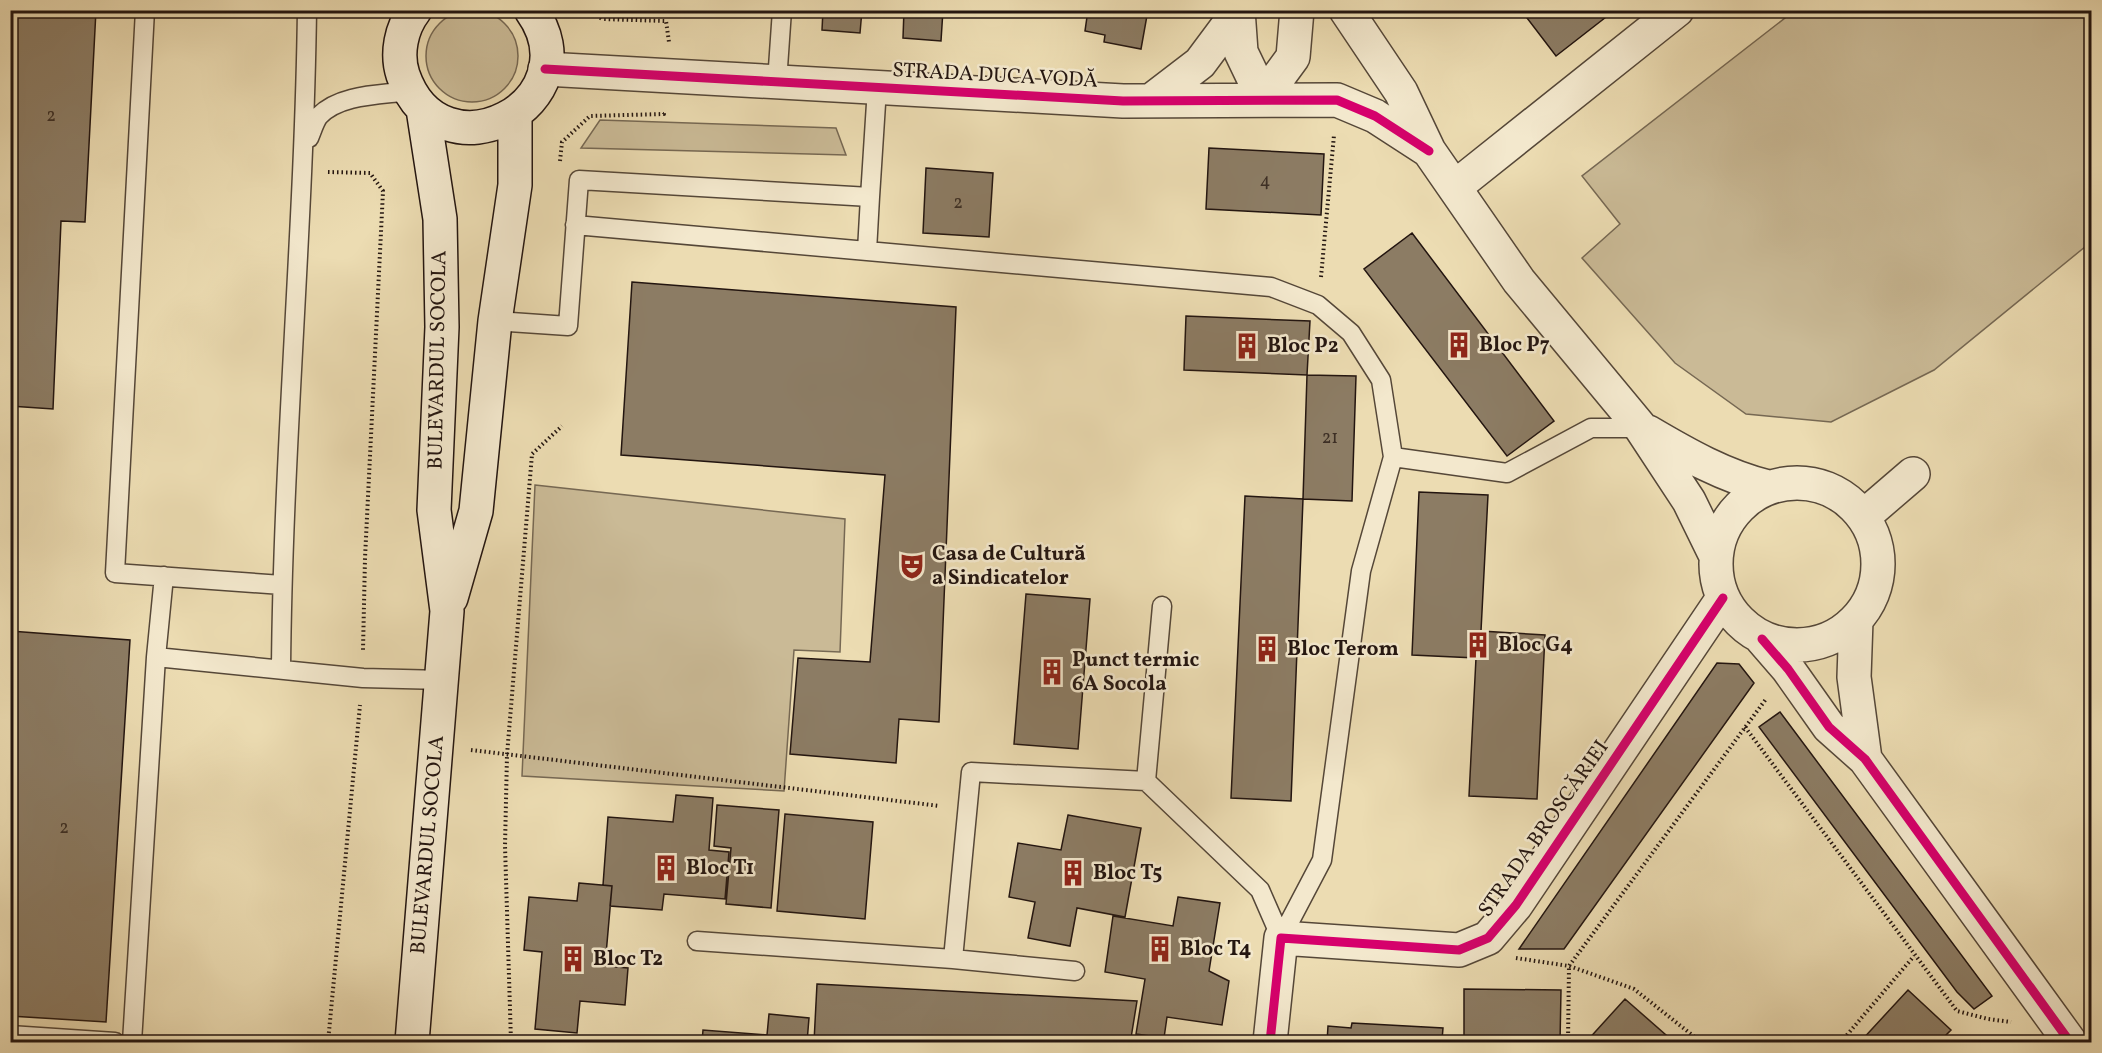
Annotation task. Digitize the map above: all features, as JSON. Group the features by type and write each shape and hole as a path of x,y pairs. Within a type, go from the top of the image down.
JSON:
{"street":[{"name":"BULEVARDUL SOCOLA","path":"412,1042 447,611 434,510 442,327 440,219 416,100 400,67 400,42 409,18 415,10"},
{"path":"1238,11 1241,52 1263,98 1293,57 1297,10"},
{"path":"1346,10 1401,92 1429,151 1519,281 1641,428 1689,501 1714,552 1716,575 1723,598 1744,626 1762,639 1788,669 1829,727 1865,759 2070,1042"},
{"path":"1455,187 1677,10"},
{"path":"1153,99 1200,63 1238,11"},
{"path":"416,100 444,123 468,129 493,126 515,115 540,87 545,69 546,44 535,14"},
{"name":"STRADA DUCA VODĂ","path":"545,69 1123,101 1263,98 1337,100 1375,116 1429,151"},
{"name":"BULEVARDUL SOCOLA","path":"447,611 476,511 495,321 515,185 515,115"},
{"path":"1641,428 1699,461 1737,479 1768,487"},
{"path":"1863,517 1913,474"},
{"path":"1714,552 1733,512 1749,498 1768,487 1789,483 1810,483 1830,490 1849,501 1863,517 1872,533 1878,570 1875,588 1856,620 1839,634 1818,643 1797,646 1762,639"},
{"name":"STRADA BROSCĂRIEI","path":"1281,938 1459,950 1488,938 1516,905 1723,598"},
{"path":"1856,620 1854,677 1865,759"},
{"path":"1270,1042 1281,938"}],"lane":[{"path":"146,10 115,573 282,585"},
{"path":"281,668 282,585 305,147 307,10"},
{"path":"777,82 782,10"},
{"path":"867,251 877,88"},
{"path":"305,147 318,117 337,104 354,99 416,100"},
{"path":"495,321 568,326 579,180 870,197"},
{"path":"574,225 1271,287 1318,305 1351,333 1381,381 1393,457 1361,571 1322,860 1281,938"},
{"path":"1393,457 1507,473 1591,428 1641,428"},
{"path":"132,1042 156,657 164,576"},
{"path":"1146,781 1162,606"},
{"path":"156,657 363,678 442,681"},
{"path":"953,959 971,771 1146,781 1260,890 1281,938"},
{"path":"698,941 953,959 1075,971"},
{"path":"10,1035 115,1042"}],"path":[{"path":"559,164 562,142 590,116 664,114 673,77 666,21 602,19 589,10"},
{"path":"1318,305 1337,100"},
{"path":"302,172 370,173 383,191 365,558 363,678 328,1042"},
{"path":"511,1042 505,846 507,755 532,454 561,426"},
{"path":"1568,1042 1569,966 1788,669"},
{"path":"1745,727 1957,1011 2012,1022"},
{"path":"436,746 968,809"},
{"path":"1841,1042 1914,955"},
{"path":"1514,958 1569,966 1634,989 1702,1042 1740,1040 1743,1042"}],"shaded area":[{"path":"463,10 481,10 498,17 511,30 518,47 518,65 511,82 498,95 481,102 463,102 446,95 433,82 426,65 426,47 433,30 446,17"},
{"path":"1794,11 2091,11 2091,242 1934,370 1831,422 1746,414 1675,363 1582,258 1620,224 1582,176"},
{"path":"600,120 836,128 846,155 581,148"},
{"path":"535,485 845,519 840,652 794,650 784,791 522,776"}],"building":[{"path":"10,10 96,10 85,222 61,221 53,409 10,406"},
{"path":"823,10 862,10 860,33 822,30"},
{"path":"904,10 943,10 941,41 903,38"},
{"path":"1088,10 1148,10 1141,49 1104,42 1105,35 1085,31"},
{"path":"1521,10 1615,10 1556,56"},
{"path":"1209,148 1324,154 1321,215 1206,209"},
{"path":"926,168 993,173 989,237 923,233"},
{"name":"Bloc P7","path":"1412,233 1554,421 1507,456 1364,269"},
{"name":"Casa de Cultură a Sindicatelor","path":"632,282 956,307 939,722 899,719 896,763 790,754 798,658 870,662 885,475 621,455"},
{"name":"Bloc P2","path":"1186,316 1310,321 1307,375 1184,370"},
{"path":"1307,375 1356,376 1352,501 1303,499"},
{"name":"Bloc G4","path":"1419,492 1488,495 1481,631 1545,635 1537,799 1469,796 1476,658 1412,655"},
{"name":"Bloc Terom","path":"1245,496 1303,499 1291,801 1231,798"},
{"name":"Punct termic 6A Socola","path":"1026,594 1090,599 1078,749 1014,744"},
{"path":"10,631 130,640 106,1022 10,1016"},
{"path":"1717,663 1739,664 1754,683 1564,949 1519,949"},
{"path":"1780,712 1992,996 1974,1009 1957,992 1759,727"},
{"name":"Bloc T1","path":"676,795 713,798 709,850 729,852 725,899 664,894 662,910 610,906 612,886 603,885 608,817 673,822"},
{"path":"717,805 779,810 771,908 726,904 731,848 714,846"},
{"path":"785,814 873,822 865,919 777,911"},
{"name":"Bloc T5","path":"1068,815 1141,828 1125,917 1077,908 1070,946 1028,938 1035,902 1009,897 1018,843 1061,850"},
{"name":"Bloc T2","path":"579,883 612,886 605,966 628,968 625,1005 580,1001 577,1033 535,1029 542,952 524,950 529,897 577,901"},
{"name":"Bloc T4","path":"1178,897 1220,903 1209,971 1229,981 1222,1025 1167,1017 1164,1038 1136,1034 1145,979 1105,972 1113,916 1173,926"},
{"path":"817,984 1137,1001 1131,1038 1099,1037 1099,1042 814,1042"},
{"path":"1464,989 1561,990 1560,1042 1464,1042"},
{"path":"1908,990 1951,1030 1939,1042 1860,1042"},
{"path":"1625,999 1674,1042 1586,1042"},
{"path":"769,1014 809,1018 807,1042 702,1042 703,1030 767,1035"},
{"path":"1352,1023 1443,1028 1442,1040 1462,1042 1327,1042 1328,1026 1351,1028"}],"cycle path":[{"path":"545,69 1123,101 1337,100 1375,116 1429,151"},
{"path":"1270,1042 1281,938 1459,950 1488,938 1516,905 1723,598"},
{"path":"1762,639 1788,669 1829,727 1865,759 2070,1042"}],"place":[{"name":"Bloc P7","path":"1459,345"},
{"name":"Bloc P2","path":"1247,346"},
{"name":"Casa de Cultură a Sindicatelor","path":"912,566"},
{"name":"Bloc G4","path":"1478,645"},
{"name":"Bloc Terom","path":"1267,649"},
{"name":"Punct termic 6A Socola","path":"1052,672"},
{"name":"Bloc T1","path":"666,868"},
{"name":"Bloc T5","path":"1073,873"},
{"name":"Bloc T4","path":"1160,949"},
{"name":"Bloc T2","path":"573,959"}]}
